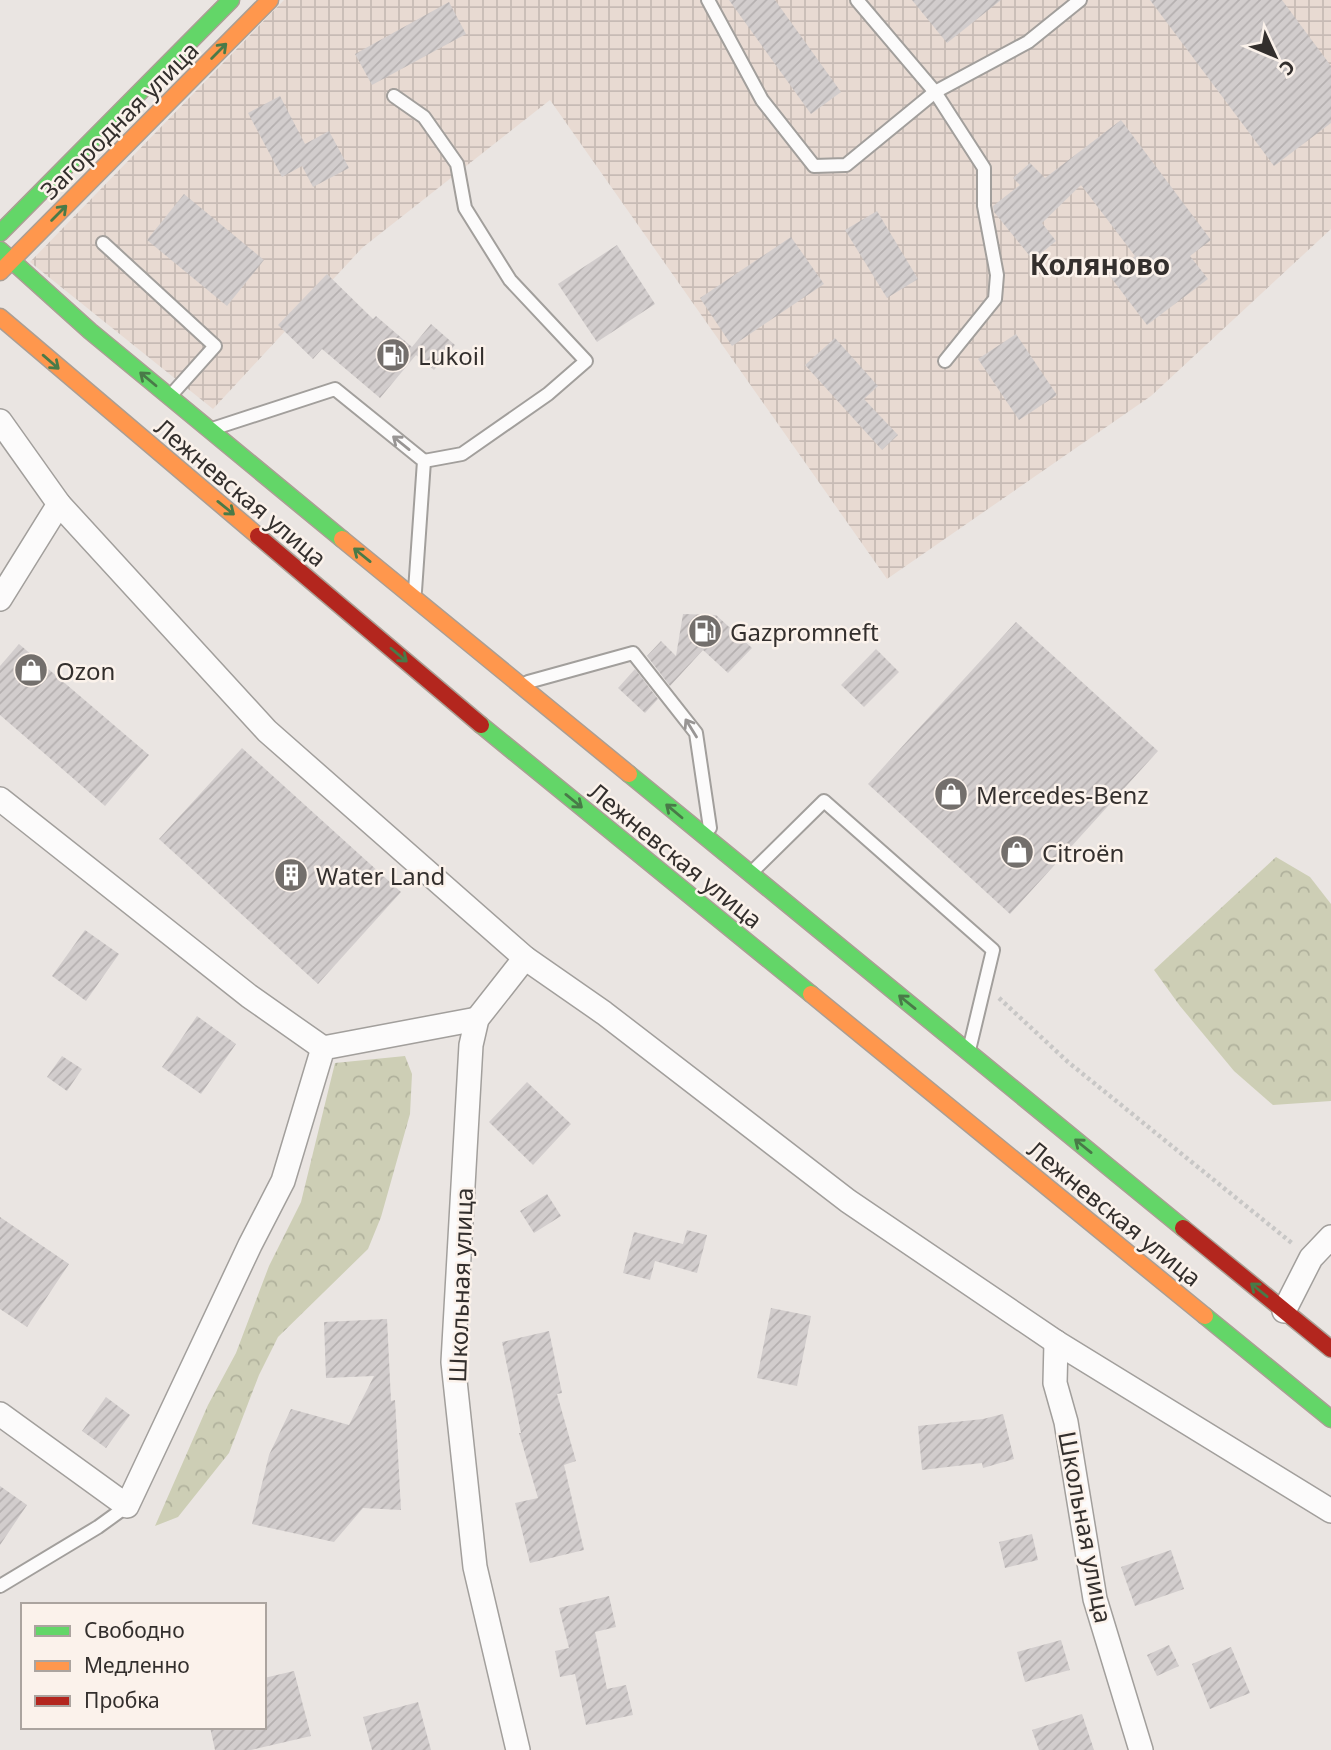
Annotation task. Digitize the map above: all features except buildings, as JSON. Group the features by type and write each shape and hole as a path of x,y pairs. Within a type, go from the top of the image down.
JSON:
{"main road":[{"name":"Загородная улица","path":"0,233 231,0"},
{"name":"Загородная улица","path":"4,261 270,0"},
{"name":"Лежневская улица","path":"4,261 1331,1349"},
{"name":"Лежневская улица","path":"0,317 464,711 1331,1419"}],"street":[{"path":"0,421 59,504 267,731 525,958 604,1013 848,1201 1056,1342 1331,1511"},
{"path":"0,599 59,504"},
{"path":"0,799 249,996 323,1048 477,1019"},
{"name":"Школьная улица","path":"517,1750 475,1567 453,1362 471,1045 477,1019 525,958"},
{"path":"0,1414 127,1506 283,1181 323,1048"},
{"path":"1284,1311 1311,1258 1331,1237"},
{"name":"Школьная улица","path":"1056,1342 1055,1383 1066,1422 1095,1599 1140,1750"}],"lane":[{"path":"708,0 762,100 814,166 846,165 935,92 1028,42 1080,0"},
{"path":"857,0 935,92 984,168 984,206 997,275 995,299 946,361"},
{"path":"209,429 335,389 424,461 462,454 548,394 586,361 510,280 465,208 457,164 424,117 394,96"},
{"path":"103,243 215,346 170,397"},
{"path":"415,598 424,461"},
{"path":"521,684 633,653 696,733 712,842"},
{"path":"750,874 824,801 993,950 969,1053"},
{"path":"0,1586 98,1527 127,1506"}],"path":[{"path":"986,986 1068,1062 1311,1258"}],"shaded area":[{"path":"284,0 1331,0 1331,229 1151,396 887,579 550,100 362,248 213,409 30,262"}],"green space":[{"path":"1276,857 1310,877 1331,904 1331,1101 1273,1105 1234,1071 1154,970"},
{"path":"405,1056 412,1074 410,1114 381,1217 368,1249 278,1337 259,1375 229,1453 178,1517 155,1526 208,1405 236,1353 269,1266 301,1202 335,1063"}],"traffic: fast":[{"path":"0,233 231,0"},
{"path":"0,250 90,331 342,539"},
{"path":"481,725 811,994"},
{"path":"629,774 1183,1228"},
{"path":"1205,1316 1331,1419"}],"traffic: slow":[{"path":"0,272 270,0"},
{"path":"0,317 258,536"},
{"path":"342,539 629,774"},
{"path":"811,994 1205,1316"}],"traffic: jam":[{"path":"258,536 481,725"},
{"path":"1183,1228 1331,1349"}],"place":[{"name":"Lukoil","path":"393,355"},
{"name":"Gazpromneft","path":"705,631"},
{"name":"Ozon","path":"31,670"},
{"name":"Mercedes-Benz","path":"951,794"},
{"name":"Citroën","path":"1017,852"},
{"name":"Water Land","path":"291,875"}],"district":[{"name":"Коляново","path":"1100,264"}]}
